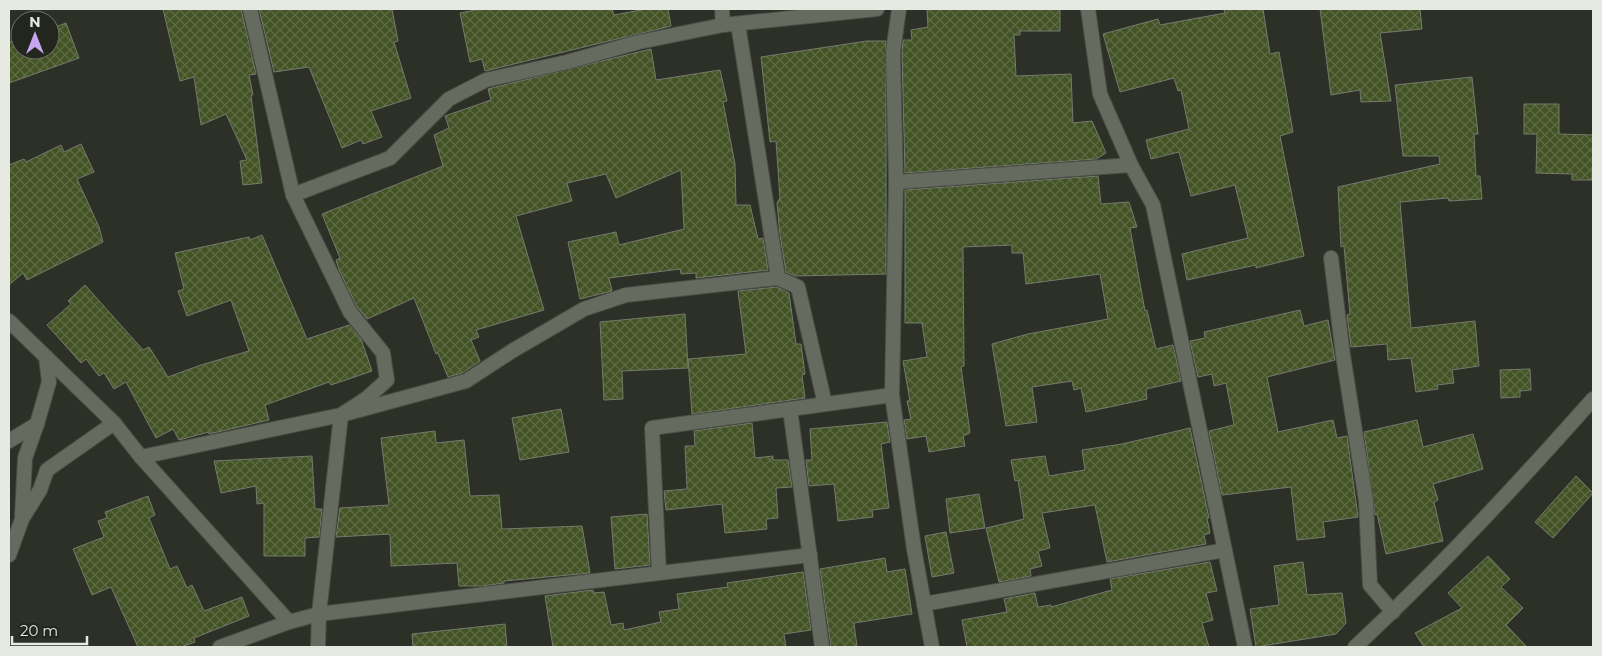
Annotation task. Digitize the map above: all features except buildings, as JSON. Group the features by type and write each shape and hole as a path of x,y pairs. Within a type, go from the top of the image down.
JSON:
{"street":[{"path":"250,9 293,195 350,312 383,353 387,380 367,398 341,415"},
{"path":"722,9 723,25"},
{"path":"293,195 390,158 449,99 486,80 639,42 723,25 877,9"},
{"path":"899,9 893,52 896,182 892,395 914,549 932,647"},
{"path":"1088,9 1100,94 1131,165 1153,205 1245,647"},
{"path":"738,24 778,278"},
{"path":"896,182 1131,165"},
{"path":"1331,258 1343,355 1366,501 1370,584 1393,612"},
{"path":"141,457 341,415 466,381 512,351 584,310 626,295 778,278 798,287 825,404"},
{"path":"9,321 114,423 141,457 289,622"},
{"path":"22,519 25,458 49,382 46,357"},
{"path":"659,573 652,428 892,395"},
{"path":"1355,647 1393,612 1531,469 1593,399"},
{"path":"790,409 822,647"},
{"path":"318,647 319,614 341,415"},
{"path":"9,555 22,519 40,490 47,470 114,423"},
{"path":"9,442 37,424"},
{"path":"924,604 1225,550"},
{"path":"220,647 289,622 319,614 810,555"}]}
